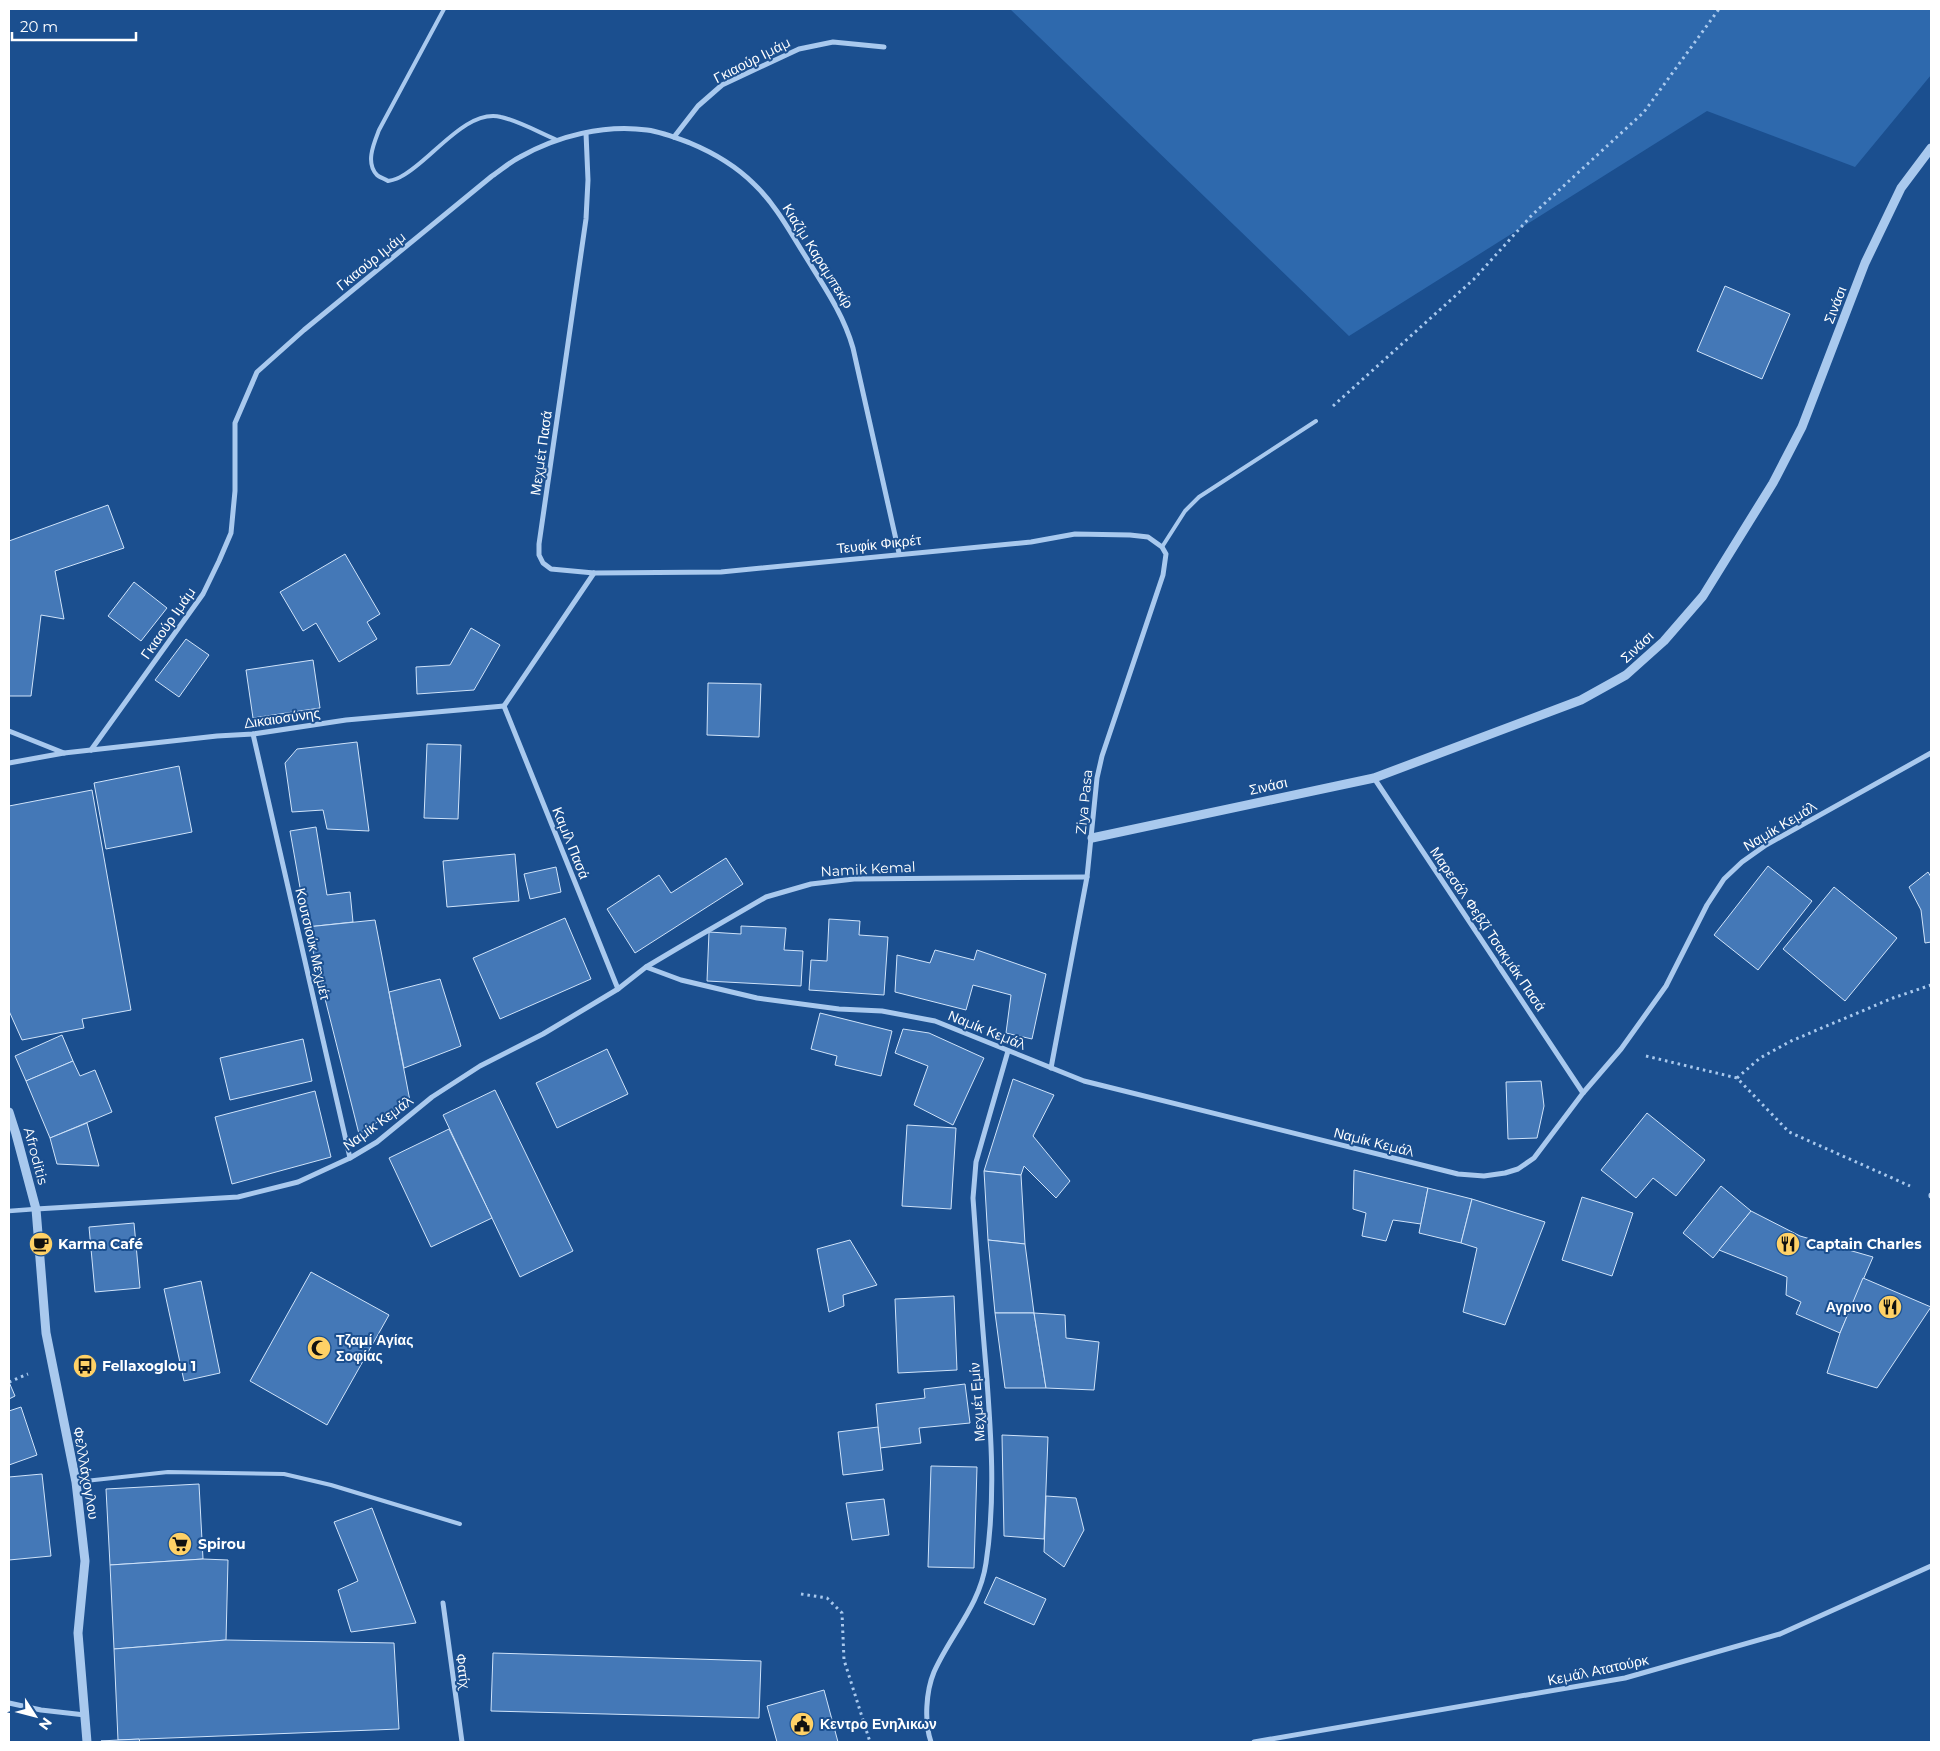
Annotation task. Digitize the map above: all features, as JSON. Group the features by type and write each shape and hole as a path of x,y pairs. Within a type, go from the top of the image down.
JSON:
{"street":[{"name":"Γκιαούρ Ιμάμ","path":"91,750 204,594 231,533 235,491 235,423 257,372 304,330 492,176 519,157 558,140 605,129 649,130 674,137 698,106 722,85 799,49 834,42 884,47"},
{"name":"Μεχμέτ Πασά","path":"586,133 588,180 586,219 539,544 539,555 544,563 551,568 594,573"},
{"name":"Κιαζίμ Καραμπεκίρ","path":"674,137 712,154 732,166 754,184 774,206 836,305 847,327 853,348 899,553"},
{"name":"Σινάσι","path":"1092,838 1374,778 1581,700 1626,675 1664,641 1703,596 1773,483 1802,426 1865,263 1901,188 1931,148"},
{"name":"Τευφίκ Φικρέτ","path":"594,573 721,572 899,553 1031,542 1075,534 1148,537 1162,547"},
{"name":"Ziya Pasa","path":"1051,1068 1088,877 1097,778 1102,756 1163,575 1166,554 1162,547"},
{"path":"504,706 594,573"},
{"name":"Δικαιοσύνης","path":"9,763 64,753 217,736 253,734 346,720 504,706"},
{"name":"Καμίλ Πασά","path":"504,706 618,989"},
{"name":"Δικαιοσύνης","path":"9,731 64,753"},
{"name":"Κουτσιούκ Μεχμέτ","path":"253,734 350,1158"},
{"name":"Ναμίκ Κεμάλ","path":"646,967 680,980 757,998 839,1009 882,1011 935,1021 1093,1084 1458,1174 1484,1176 1518,1169 1534,1158 1583,1093 1621,1049 1666,986 1707,905 1724,879 1742,862 1766,845 1931,753"},
{"name":"Μαρεσάλ Φεβζί Τσακμάκ Πασά","path":"1374,778 1583,1093"},
{"name":"Namik Kemal","path":"618,989 646,967 766,897 811,884 854,879 1088,877"},
{"name":"Ναμίκ Κεμάλ","path":"36,1209 238,1197 298,1182 350,1158 377,1142 432,1098 480,1066 543,1034 618,989"},
{"name":"Μεχμέτ Εμίν","path":"931,1742 927,1719 929,1691 934,1672 969,1613 981,1588 992,1512 992,1444 972,1198 976,1162 1008,1051"},
{"name":"Afroditis","path":"9,1112 36,1209"},
{"path":"9,1211 36,1209"},
{"name":"Φελλλάχογλου","path":"36,1209 46,1333 76,1482 85,1561 78,1633 87,1742"},
{"name":"Κεμάλ Ατατούρκ","path":"1254,1742 1626,1678 1780,1634 1931,1566"},
{"name":"Φατίχ","path":"443,1603 462,1742"},
{"path":"9,1703 41,1710 85,1716"}],"lane":[{"path":"444,9 379,130 371,151 372,164 376,174 388,181 402,177 421,164 468,123 485,116 500,116 558,140"},
{"path":"1162,547 1184,511 1199,497 1316,421"},
{"path":"76,1482 168,1472 284,1474 331,1485 460,1524"}],"path":[{"path":"1316,421 1474,280 1532,215 1644,112 1719,9"},
{"path":"1737,1078 1760,1058 1791,1041 1931,984"},
{"path":"1621,1049 1737,1078 1789,1132 1931,1196"},
{"path":"801,1594 827,1598 842,1613 844,1660 870,1742"}],"shaded area":[{"path":"1010,9 1931,9 1931,75 1855,167 1707,111 1349,336"}],"building":[{"path":"1725,286 1790,314 1762,379 1697,351"},
{"path":"108,505 124,548 55,571 64,619 41,615 31,696 9,696 9,541"},
{"path":"345,554 380,614 367,622 377,639 339,662 316,623 303,631 280,592"},
{"path":"134,582 167,608 141,641 108,616"},
{"path":"471,628 500,645 474,690 417,694 416,667 450,665"},
{"path":"186,639 209,655 179,697 155,680"},
{"path":"313,660 320,708 253,718 246,670"},
{"path":"708,683 761,684 759,737 707,735"},
{"path":"357,742 369,831 327,829 323,810 292,812 285,763 297,749"},
{"path":"427,744 461,745 458,819 424,818"},
{"path":"179,766 192,832 106,849 94,783"},
{"path":"92,790 131,1010 82,1019 84,1028 22,1040 9,1011 9,806"},
{"path":"316,827 327,895 350,892 353,922 307,927 290,831"},
{"path":"515,854 519,901 447,907 443,861"},
{"path":"726,858 743,884 635,953 607,909 659,875 671,893"},
{"path":"1768,866 1812,901 1758,970 1714,935"},
{"path":"556,867 561,892 530,899 524,874"},
{"path":"1928,872 1931,877 1931,942 1925,943 1921,910 1909,887"},
{"path":"1834,887 1897,938 1845,1001 1783,949"},
{"path":"565,918 591,979 500,1019 473,958"},
{"path":"829,919 860,921 859,935 888,937 884,995 809,990 811,960 827,961"},
{"path":"375,920 410,1101 359,1134 307,927"},
{"path":"741,926 786,928 784,950 803,951 801,986 707,981 709,932 741,934"},
{"path":"935,950 974,960 977,950 1046,974 1032,1039 1006,1033 1011,995 973,985 966,1010 895,992 897,955 930,963"},
{"path":"440,979 461,1046 404,1068 389,992"},
{"path":"820,1013 892,1031 881,1076 835,1065 837,1056 811,1049"},
{"path":"903,1029 929,1033 984,1058 953,1125 914,1105 928,1066 895,1053"},
{"path":"62,1035 73,1061 26,1081 15,1056"},
{"path":"303,1039 312,1081 230,1100 220,1058"},
{"path":"607,1049 628,1094 557,1128 536,1083"},
{"path":"73,1061 80,1076 95,1070 112,1112 50,1138 26,1081"},
{"path":"1013,1079 1054,1095 1033,1136 1070,1181 1056,1198 1024,1166 1021,1175 984,1171"},
{"path":"1541,1081 1544,1106 1537,1138 1508,1139 1506,1082"},
{"path":"495,1090 573,1251 520,1277 443,1115"},
{"path":"315,1091 331,1157 232,1184 215,1117"},
{"path":"1647,1113 1705,1160 1676,1196 1653,1178 1636,1198 1601,1170"},
{"path":"87,1123 99,1166 57,1164 50,1138"},
{"path":"907,1125 956,1128 951,1209 902,1206"},
{"path":"449,1129 492,1218 431,1247 389,1158"},
{"path":"1354,1170 1428,1188 1421,1224 1393,1220 1386,1241 1362,1236 1366,1213 1353,1209"},
{"path":"984,1171 1021,1175 1025,1244 988,1240"},
{"path":"1721,1186 1751,1211 1713,1258 1683,1233"},
{"path":"1428,1188 1472,1199 1461,1243 1419,1233"},
{"path":"1582,1197 1633,1213 1612,1276 1562,1260"},
{"path":"1472,1199 1545,1222 1505,1325 1463,1312 1477,1248 1461,1243"},
{"path":"1751,1211 1800,1236 1873,1257 1840,1333 1796,1314 1801,1302 1786,1295 1787,1277 1719,1250"},
{"path":"134,1223 140,1288 95,1292 89,1227"},
{"path":"850,1240 877,1285 843,1295 844,1306 829,1312 817,1249"},
{"path":"988,1240 1025,1244 1034,1313 995,1313"},
{"name":"Τζαμί Αγίας Σοφίας","path":"311,1272 389,1315 327,1425 250,1381"},
{"path":"1863,1278 1931,1307 1877,1388 1827,1373 1840,1333"},
{"path":"201,1281 220,1373 184,1381 164,1289"},
{"path":"954,1296 957,1370 898,1373 895,1299"},
{"path":"995,1313 1034,1313 1046,1388 1005,1388"},
{"path":"1034,1313 1065,1315 1066,1338 1099,1342 1094,1390 1046,1388"},
{"path":"9,1382 15,1396 9,1399"},
{"path":"965,1384 970,1423 919,1428 921,1443 880,1448 876,1404 925,1398 924,1389"},
{"path":"21,1407 37,1455 9,1465 9,1411"},
{"path":"878,1427 883,1470 843,1475 838,1432"},
{"path":"1002,1435 1048,1437 1044,1539 1004,1536"},
{"path":"931,1466 977,1467 974,1568 928,1567"},
{"path":"42,1474 51,1556 9,1560 9,1477"},
{"path":"199,1484 203,1559 110,1565 106,1489"},
{"path":"1046,1496 1076,1498 1084,1530 1064,1567 1044,1552"},
{"path":"884,1499 889,1535 852,1540 846,1503"},
{"path":"372,1508 416,1623 351,1632 338,1590 358,1581 334,1522"},
{"path":"203,1559 228,1560 226,1640 114,1649 110,1565"},
{"path":"996,1577 1046,1599 1034,1625 984,1603"},
{"path":"226,1640 394,1643 399,1729 118,1740 114,1649"},
{"path":"493,1653 761,1661 759,1718 491,1711"},
{"name":"Κεντρο Ενηλικων","path":"824,1690 838,1742 777,1742 767,1706"},
{"path":"139,1739 140,1742 101,1741 118,1740"}],"place":[{"name":"Karma Café","path":"41,1244"},
{"name":"Captain Charles","path":"1788,1244"},
{"name":"Αγρινο","path":"1890,1307"},
{"name":"Τζαμί Αγίας Σοφίας","path":"319,1348"},
{"name":"Fellaxoglou 1","path":"85,1366"},
{"name":"Spirou","path":"180,1544"},
{"name":"Κεντρο Ενηλικων","path":"802,1724"}]}
